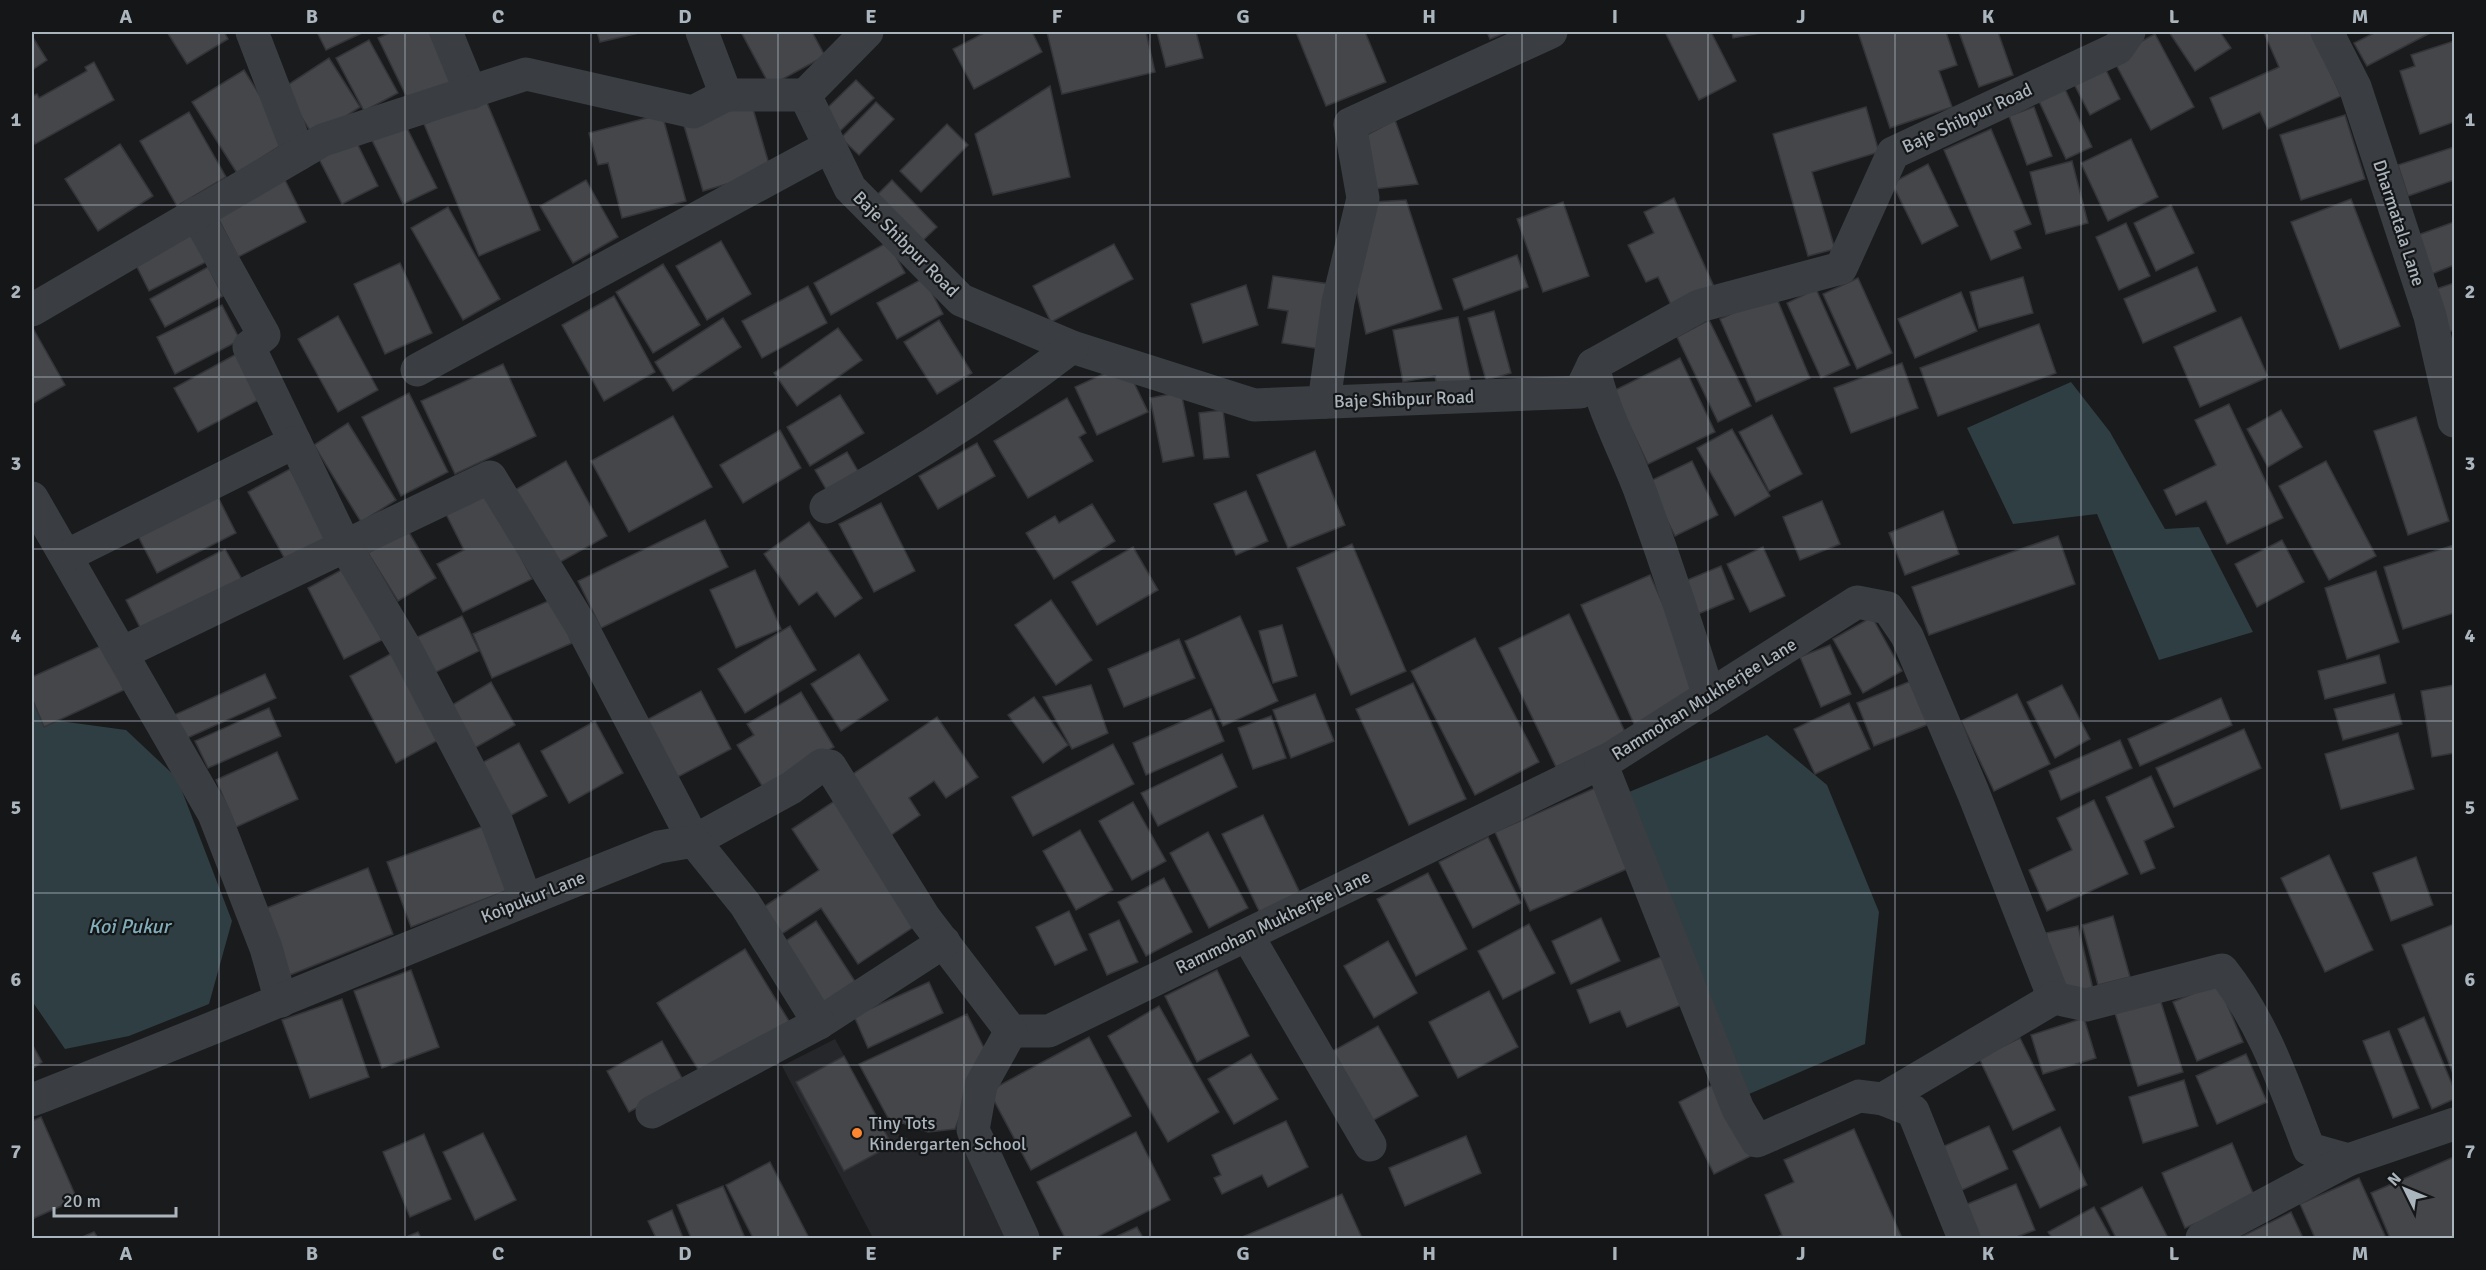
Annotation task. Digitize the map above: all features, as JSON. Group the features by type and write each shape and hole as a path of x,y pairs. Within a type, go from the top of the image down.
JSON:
{"street":[{"path":"252,32 299,154"},
{"path":"446,32 471,93"},
{"path":"702,32 726,95"},
{"path":"32,310 323,140 526,74 693,112 726,95 805,95 867,32"},
{"path":"1324,402 1338,302 1363,198 1350,124 1551,32"},
{"name":"Baje Shibpur Road","path":"805,95 850,188 961,300 1072,347 1254,405 1580,393 1593,365 1699,306 1841,268 1893,153 2118,48 2129,32"},
{"name":"Dharmatala Lane","path":"2327,32 2355,87 2426,305 2454,421"},
{"path":"417,370 830,146"},
{"path":"196,213 264,336 249,347 345,546 406,649 496,820 526,900"},
{"path":"826,507 938,442 1010,394 1072,347"},
{"path":"1593,365 1600,398 1626,456 1672,578 1709,696"},
{"path":"66,556 295,442"},
{"path":"122,653 490,477 582,627 694,841 745,904 819,1023"},
{"path":"32,498 214,814 266,948 282,1000"},
{"name":"Rammohan Mukherjee Lane","path":"1011,1031 1049,1031 1601,763 1857,602 1888,608 1912,646 1973,792 2054,998"},
{"path":"1601,763 1738,1108 1757,1142 1859,1096 1882,1099 1913,1111 1964,1239"},
{"name":"Koipukur Lane","path":"32,1100 658,847 694,841 791,788 822,765 830,766 836,772 852,804 924,917 944,942"},
{"path":"1246,935 1370,1145"},
{"path":"651,1112 819,1023 944,942 1011,1031 981,1085 973,1130 1023,1239"},
{"path":"1882,1099 2054,998 2086,1005 2222,970 2240,992 2261,1027 2309,1149 2348,1160"},
{"path":"2202,1239 2348,1160 2454,1124"}],"shaded area":[{"name":"Tiny Tots Kindergarten School","path":"835,1039 882,1126 925,1147 960,1140 1007,1238 873,1238 782,1066"}],"water":[{"path":"2071,382 2110,432 2165,529 2199,527 2253,632 2159,660 2097,514 2013,524 1967,428"},
{"name":"Koi Pukur","path":"32,699 45,719 126,730 177,778 232,921 209,1004 129,1036 65,1049 32,1001"},
{"path":"1767,735 1827,785 1879,912 1865,1044 1749,1094 1629,792"}],"building":[{"path":"167,32 224,32 228,39 187,64"},
{"path":"317,32 364,32 326,50"},
{"path":"392,32 429,32 455,84 411,106 378,38"},
{"path":"597,32 643,32 600,42"},
{"path":"741,32 812,32 825,56 770,86"},
{"path":"986,32 1032,32 1042,52 974,89 953,49"},
{"path":"1047,32 1146,32 1155,72 1062,94"},
{"path":"1157,32 1196,32 1203,58 1166,67"},
{"path":"1296,32 1365,32 1386,82 1326,106"},
{"path":"1487,32 1507,32 1490,39"},
{"path":"1665,32 1711,32 1736,81 1699,100"},
{"path":"1732,32 1766,32 1733,38"},
{"path":"1858,32 1946,32 1957,65 1939,71 1952,107 1890,128"},
{"path":"1959,32 1998,32 2013,75 1979,87"},
{"path":"2169,32 2220,32 2231,48 2195,71"},
{"path":"2273,32 2312,32 2341,96 2268,129 2260,112 2223,129 2210,98 2279,67 2265,35"},
{"path":"2376,32 2432,32 2367,66 2354,43"},
{"path":"2155,34 2194,107 2151,130 2112,57"},
{"path":"32,36 47,60 32,70"},
{"path":"369,40 398,93 364,111 336,58"},
{"path":"2454,41 2454,122 2420,134 2400,71 2415,66 2411,55"},
{"path":"329,58 360,107 314,137 283,88"},
{"path":"94,62 114,100 35,144 32,137 32,96 37,94 39,98 87,71 85,67"},
{"path":"2103,64 2120,99 2090,115 2072,80"},
{"path":"244,70 288,141 237,173 192,102"},
{"path":"856,80 874,98 838,133 820,115"},
{"path":"1050,86 1070,177 993,195 975,134"},
{"path":"2064,87 2092,147 2066,159 2038,99"},
{"path":"485,98 540,230 479,256 424,124"},
{"path":"751,102 771,171 703,191 683,122"},
{"path":"876,102 894,119 859,155 841,138"},
{"path":"1866,107 1879,152 1812,172 1835,249 1808,256 1773,134"},
{"path":"2034,107 2052,156 2027,165 2009,116"},
{"path":"189,112 226,177 177,206 140,141"},
{"path":"662,114 686,201 622,218 608,163 598,165 589,133"},
{"path":"2345,115 2365,179 2301,200 2280,135"},
{"path":"402,118 437,188 403,204 369,134"},
{"path":"1395,120 1418,184 1374,189 1367,135"},
{"path":"947,124 968,145 921,192 900,171"},
{"path":"1991,129 2031,224 2014,231 2021,248 1991,260 1944,150"},
{"path":"353,135 378,186 342,204 316,153"},
{"path":"2131,139 2158,197 2108,221 2081,163"},
{"path":"120,144 153,196 98,231 65,179"},
{"path":"2454,147 2454,180 2408,196 2398,165"},
{"path":"2072,161 2088,223 2046,234 2030,172"},
{"path":"1928,164 1958,226 1922,244 1892,183"},
{"path":"284,178 306,222 238,257 215,212"},
{"path":"586,180 618,237 573,263 540,206"},
{"path":"892,180 937,227 917,246 873,199"},
{"path":"1674,198 1715,289 1673,309 1658,277 1646,282 1628,245 1654,233 1644,212"},
{"path":"2351,199 2400,326 2340,349 2291,222"},
{"path":"1406,200 1442,309 1366,334 1351,267 1372,202"},
{"path":"1563,202 1589,276 1543,292 1517,219"},
{"path":"2171,205 2194,253 2156,271 2134,223"},
{"path":"448,207 500,299 463,320 411,228"},
{"path":"2454,222 2454,265 2429,275 2415,236"},
{"path":"2126,223 2150,276 2119,290 2096,237"},
{"path":"192,229 208,261 149,291 133,259"},
{"path":"721,241 751,294 707,320 676,266"},
{"path":"888,242 905,273 831,315 814,283"},
{"path":"1114,244 1133,279 1051,322 1033,286"},
{"path":"1517,255 1528,287 1464,310 1453,279"},
{"path":"400,263 432,333 385,354 354,284"},
{"path":"663,264 700,325 653,353 616,292"},
{"path":"208,267 223,296 165,327 150,299"},
{"path":"2197,267 2216,311 2143,343 2124,299"},
{"path":"1273,276 1330,284 1320,349 1282,343 1288,311 1268,308"},
{"path":"2023,277 2033,313 1979,328 1970,292"},
{"path":"924,278 943,314 897,339 877,303"},
{"path":"1858,278 1892,353 1857,369 1823,294"},
{"path":"2454,283 2454,330 2447,333 2433,290"},
{"path":"1246,285 1258,325 1203,343 1191,304"},
{"path":"808,286 827,323 762,358 742,321"},
{"path":"1816,289 1850,365 1821,378 1787,303"},
{"path":"1961,292 1977,331 1915,358 1898,319"},
{"path":"1775,294 1810,378 1756,402 1720,319"},
{"path":"614,296 655,372 604,401 562,325"},
{"path":"222,305 240,340 175,374 157,337"},
{"path":"1494,311 1511,373 1486,380 1468,318"},
{"path":"338,316 378,390 338,412 298,339"},
{"path":"1458,317 1472,388 1438,394 1435,376 1403,382 1393,330"},
{"path":"2241,317 2268,377 2200,407 2174,347"},
{"path":"723,318 741,347 673,391 655,362"},
{"path":"939,320 972,373 937,394 904,342"},
{"path":"1709,320 1751,406 1718,422 1677,337"},
{"path":"2039,324 2056,373 1938,416 1920,368"},
{"path":"838,328 862,360 797,406 774,373"},
{"path":"34,330 65,385 32,404 32,331"},
{"path":"240,352 264,397 198,432 174,388"},
{"path":"1680,358 1715,432 1648,464 1613,391"},
{"path":"1902,363 1918,408 1851,433 1834,388"},
{"path":"503,364 536,436 455,474 421,401"},
{"path":"1125,364 1148,412 1097,435 1075,387"},
{"path":"1181,392 1194,456 1163,462 1150,398"},
{"path":"409,393 448,472 401,496 362,417"},
{"path":"840,395 864,433 810,466 787,427"},
{"path":"1067,398 1086,433 1079,437 1093,461 1028,498 994,441"},
{"path":"2229,404 2283,518 2227,544 2206,501 2176,515 2164,490 2216,465 2195,420"},
{"path":"1223,410 1229,457 1204,459 1199,413"},
{"path":"2281,410 2302,447 2268,467 2247,429"},
{"path":"1772,415 1802,474 1769,491 1739,432"},
{"path":"673,416 712,487 629,532 591,461"},
{"path":"2416,417 2449,521 2408,535 2374,431"},
{"path":"348,423 396,500 361,522 314,445"},
{"path":"1732,429 1770,496 1735,516 1697,448"},
{"path":"780,430 801,468 743,503 720,465"},
{"path":"977,443 995,476 938,509 919,476"},
{"path":"1315,451 1345,525 1288,548 1257,475"},
{"path":"847,452 862,478 830,496 815,470"},
{"path":"566,461 607,536 553,566 513,491"},
{"path":"1692,461 1718,515 1675,536 1648,482"},
{"path":"2326,461 2376,556 2329,580 2279,486"},
{"path":"290,469 327,538 286,561 248,492"},
{"path":"487,491 532,579 463,612 437,564 464,550 445,512"},
{"path":"1246,491 1268,541 1236,555 1214,504"},
{"path":"217,495 236,533 157,573 137,534"},
{"path":"1822,501 1840,544 1800,560 1783,517"},
{"path":"881,503 915,571 874,592 839,524"},
{"path":"1092,504 1115,541 1054,579 1026,533 1055,516 1059,523"},
{"path":"1943,511 1959,554 1905,575 1889,533"},
{"path":"705,520 728,567 601,628 578,581"},
{"path":"809,522 862,598 835,617 817,592 799,605 764,554"},
{"path":"407,529 436,578 398,601 368,553"},
{"path":"2058,536 2075,584 1929,635 1912,587"},
{"path":"2282,540 2304,582 2257,607 2235,564"},
{"path":"1352,544 1406,671 1351,695 1297,568"},
{"path":"2454,545 2454,613 2403,629 2384,567"},
{"path":"1133,547 1158,590 1097,625 1072,582"},
{"path":"1763,547 1785,596 1750,612 1727,564"},
{"path":"225,549 244,583 144,635 126,600"},
{"path":"1721,566 1734,599 1698,614 1685,581"},
{"path":"345,568 382,640 344,659 308,588"},
{"path":"755,570 781,629 736,648 710,590"},
{"path":"2376,571 2399,642 2347,659 2325,588"},
{"path":"1650,575 1703,695 1635,726 1581,605"},
{"path":"553,599 572,643 492,678 473,634"},
{"path":"1051,600 1092,660 1056,685 1015,625"},
{"path":"1569,614 1626,734 1556,767 1499,648"},
{"path":"462,616 479,651 428,676 411,640"},
{"path":"1240,616 1278,701 1223,726 1185,641"},
{"path":"1872,617 1902,671 1863,693 1833,639"},
{"path":"1282,625 1297,676 1273,683 1259,631"},
{"path":"790,626 816,670 745,713 718,669"},
{"path":"1475,638 1539,762 1475,795 1411,671"},
{"path":"1179,639 1195,678 1124,707 1108,669"},
{"path":"103,645 124,690 44,727 32,698 32,677"},
{"path":"1830,645 1851,694 1821,707 1800,657"},
{"path":"396,651 442,738 396,763 350,676"},
{"path":"859,654 888,700 841,731 811,684"},
{"path":"2379,655 2386,683 2325,699 2318,671"},
{"path":"265,674 276,698 185,739 174,715"},
{"path":"1911,681 1929,724 1874,746 1857,703"},
{"path":"491,682 515,725 471,750 447,708"},
{"path":"1413,683 1466,799 1409,825 1356,709"},
{"path":"1091,685 1108,733 1072,749 1043,697"},
{"path":"2062,685 2090,739 2055,758 2027,702"},
{"path":"2454,685 2454,753 2432,757 2421,691"},
{"path":"701,691 731,749 668,782 637,725"},
{"path":"801,692 834,747 764,789 737,745 754,735 747,724"},
{"path":"1315,694 1334,741 1291,758 1273,710"},
{"path":"2017,694 2050,764 1994,791 1961,721"},
{"path":"2394,694 2402,724 2343,740 2334,709"},
{"path":"1034,697 1068,745 1043,763 1008,715"},
{"path":"2221,698 2232,725 2140,766 2128,739"},
{"path":"1849,703 1870,749 1815,774 1794,729"},
{"path":"269,708 281,736 208,768 195,741"},
{"path":"1211,709 1224,741 1146,775 1133,743"},
{"path":"1271,716 1286,758 1253,769 1238,728"},
{"path":"937,717 978,777 946,798 934,781 909,798 920,815 884,840 844,780"},
{"path":"595,721 623,773 569,803 541,751"},
{"path":"2244,729 2261,768 2174,807 2156,768"},
{"path":"2398,733 2414,789 2341,809 2325,754"},
{"path":"2120,740 2132,768 2061,800 2049,771"},
{"path":"519,743 547,796 506,818 478,765"},
{"path":"1113,744 1134,784 1033,836 1012,797"},
{"path":"277,752 298,799 236,827 216,780"},
{"path":"1222,754 1237,787 1158,826 1141,793"},
{"path":"2151,776 2174,827 2144,841 2155,868 2141,874 2106,797"},
{"path":"1595,788 1629,868 1530,911 1495,832"},
{"path":"839,798 921,922 858,964 821,908 771,941 753,914 819,870 792,829"},
{"path":"2094,800 2128,874 2047,911 2029,870 2072,850 2057,818"},
{"path":"1133,802 1166,861 1132,880 1099,821"},
{"path":"1263,815 1300,893 1260,913 1222,834"},
{"path":"492,823 516,887 411,927 387,862"},
{"path":"1080,830 1113,890 1076,910 1043,851"},
{"path":"1208,832 1248,908 1209,928 1170,853"},
{"path":"1488,837 1521,903 1473,928 1439,862"},
{"path":"2329,855 2373,950 2325,972 2281,878"},
{"path":"2416,857 2433,905 2391,921 2373,873"},
{"path":"368,868 393,934 290,975 264,909"},
{"path":"1428,873 1467,949 1416,976 1377,899"},
{"path":"1164,878 1192,932 1146,956 1118,902"},
{"path":"1069,911 1087,950 1055,965 1036,927"},
{"path":"2113,916 2130,977 2098,985 2082,925"},
{"path":"1601,918 1620,961 1571,984 1552,941"},
{"path":"1119,920 1138,962 1107,975 1089,934"},
{"path":"816,921 856,983 814,1009 775,948"},
{"path":"1529,924 1555,973 1503,999 1478,951"},
{"path":"2454,924 2454,1076 2402,945"},
{"path":"2078,926 2093,989 2062,997 2046,933"},
{"path":"1388,941 1417,993 1374,1018 1344,966"},
{"path":"745,949 792,1026 704,1079 657,1003"},
{"path":"1666,955 1686,1003 1627,1027 1620,1011 1590,1023 1577,990"},
{"path":"411,970 439,1047 382,1068 354,991"},
{"path":"1217,970 1249,1036 1197,1062 1165,996"},
{"path":"929,982 943,1013 868,1048 854,1016"},
{"path":"2218,983 2243,1042 2197,1061 2173,1002"},
{"path":"1489,991 1518,1047 1458,1078 1429,1022"},
{"path":"2159,996 2183,1072 2138,1086 2114,1010"},
{"path":"342,999 369,1077 310,1098 282,1020"},
{"path":"1159,1006 1219,1112 1168,1142 1108,1036"},
{"path":"967,1014 985,1050 955,1129 928,1132 888,1118 859,1064"},
{"path":"2424,1017 2454,1089 2454,1099 2432,1109 2398,1029"},
{"path":"2084,1018 2096,1058 2043,1074 2031,1035"},
{"path":"1378,1026 1418,1096 1370,1122 1331,1052"},
{"path":"2389,1031 2419,1108 2393,1118 2363,1041"},
{"path":"1089,1037 1131,1116 1031,1170 989,1091"},
{"path":"2020,1038 2055,1110 2013,1130 1979,1058"},
{"path":"662,1041 684,1082 629,1112 607,1071"},
{"path":"32,1044 42,1062 32,1069"},
{"path":"1251,1054 1278,1099 1234,1124 1208,1079"},
{"path":"2246,1054 2267,1102 2217,1124 2196,1076"},
{"path":"844,1056 892,1145 844,1171 796,1082"},
{"path":"2184,1080 2198,1126 2143,1143 2129,1097"},
{"path":"1718,1082 1753,1155 1714,1174 1679,1102"},
{"path":"41,1117 77,1199 32,1219 32,1121"},
{"path":"1286,1121 1308,1167 1268,1187 1262,1175 1222,1194 1214,1178 1221,1175 1212,1155"},
{"path":"1989,1126 2008,1169 1962,1190 1942,1147"},
{"path":"2060,1127 2087,1185 2040,1208 2013,1151"},
{"path":"1854,1129 1902,1238 1775,1238 1782,1235 1765,1195 1794,1182 1784,1160"},
{"path":"1136,1132 1170,1200 1095,1238 1065,1238 1037,1182"},
{"path":"483,1133 516,1200 475,1220 443,1152"},
{"path":"424,1134 451,1199 410,1217 383,1152"},
{"path":"1466,1136 1481,1173 1405,1206 1389,1168"},
{"path":"2232,1143 2255,1198 2185,1228 2162,1173"},
{"path":"2454,1157 2454,1238 2390,1238 2371,1193"},
{"path":"770,1162 809,1238 753,1238 726,1185"},
{"path":"2359,1178 2386,1238 2315,1238 2300,1204"},
{"path":"2016,1184 2035,1230 2014,1238 1979,1238 1965,1205"},
{"path":"723,1186 745,1238 691,1238 677,1205"},
{"path":"2142,1187 2168,1238 2116,1238 2101,1208"},
{"path":"1342,1194 1362,1238 1240,1238"},
{"path":"2094,1207 2111,1238 2052,1238 2048,1232"},
{"path":"672,1210 683,1238 656,1238 648,1221"},
{"path":"2291,1212 2303,1238 2239,1238"},
{"path":"1137,1227 1143,1238 1113,1238"},
{"path":"94,1232 98,1238 80,1238"},
{"path":"418,1232 421,1238 404,1238"}],"place":[{"name":"Tiny Tots Kindergarten School","path":"857,1133"}]}
